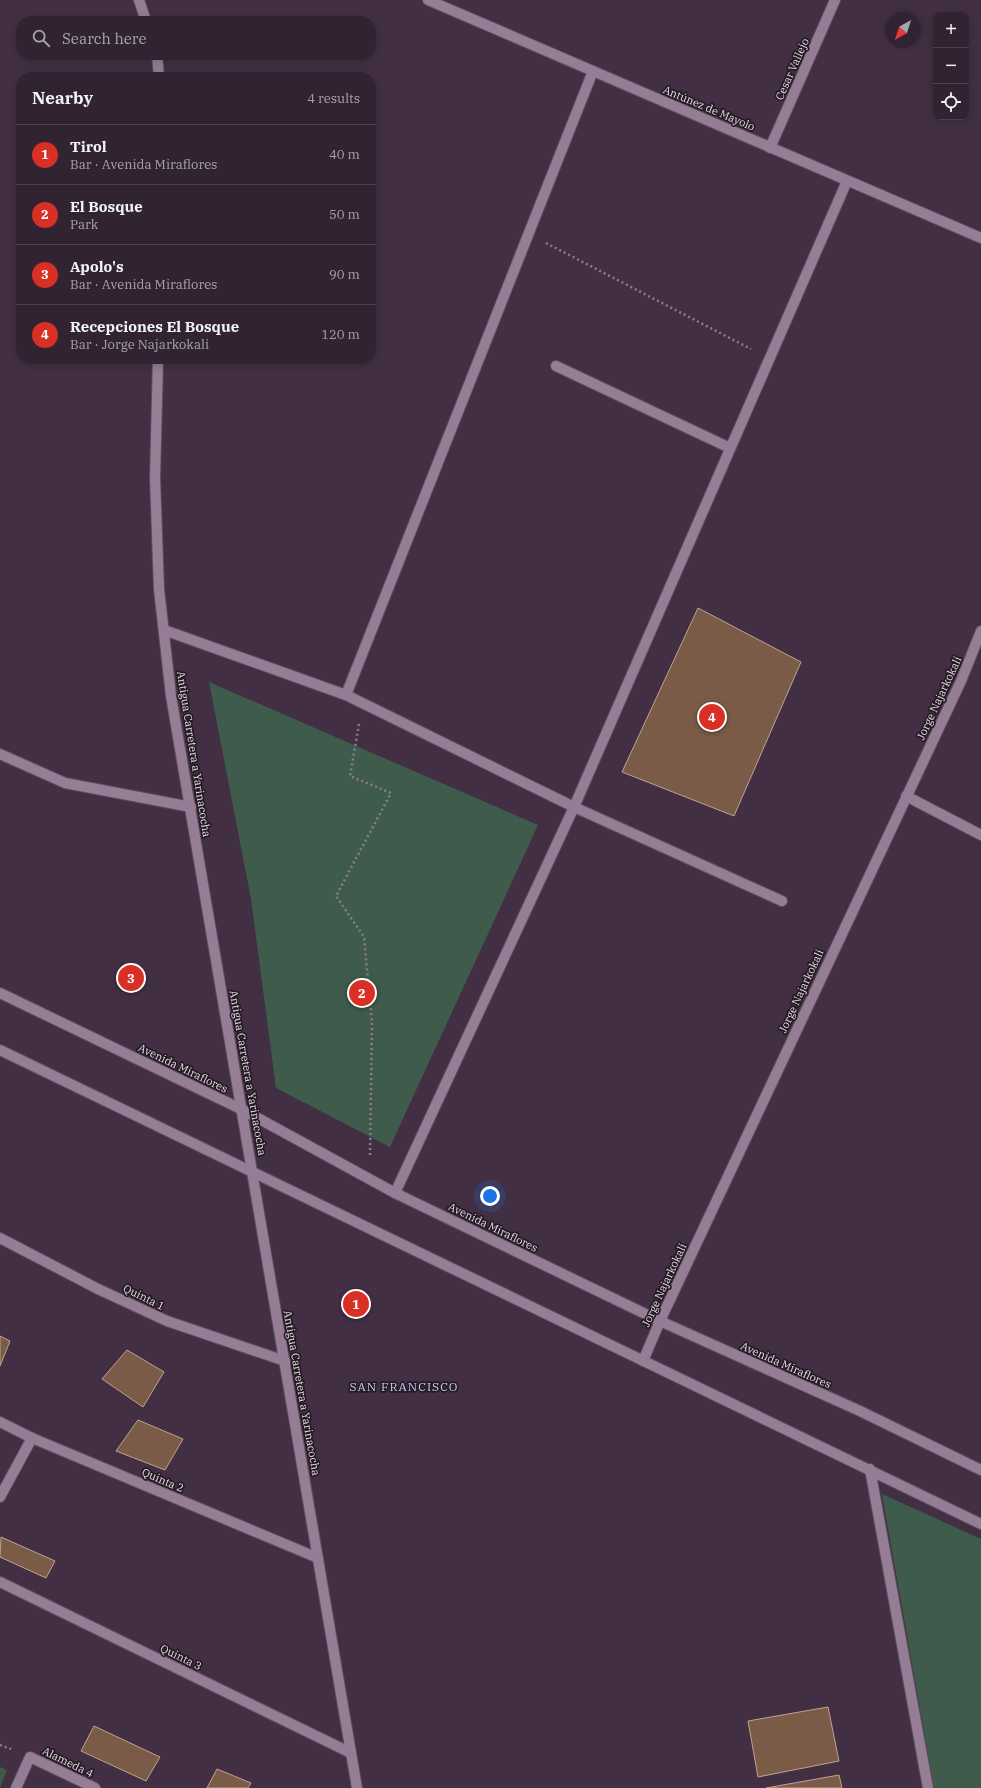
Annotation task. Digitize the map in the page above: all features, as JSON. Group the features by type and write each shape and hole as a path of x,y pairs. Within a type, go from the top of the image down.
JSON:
{"street":[{"path":"139,0 144,16"},
{"name":"Antúnez de Mayolo","path":"428,0 981,238"},
{"name":"Cesar Vallejo","path":"770,148 835,0"},
{"path":"157,60 159,72"},
{"path":"346,695 594,71"},
{"path":"395,1194 574,807 847,181"},
{"name":"Antigua Carretera a Yarinacocha","path":"158,364 154,478 159,588 171,696 243,1110 357,1788"},
{"path":"556,366 730,448"},
{"path":"164,630 346,695 574,807 782,901"},
{"name":"Jorge Najarkokali","path":"643,1361 660,1321 960,681 981,631"},
{"path":"0,754 65,783 190,807"},
{"path":"906,796 981,835"},
{"name":"Avenida Miraflores","path":"0,993 243,1110 395,1194 660,1321 860,1411 981,1470"},
{"path":"0,1050 870,1469 981,1524"},
{"name":"Quinta 1","path":"0,1238 167,1321 285,1361"},
{"name":"Quinta 2","path":"0,1422 32,1438 318,1558"},
{"path":"0,1497 32,1438"},
{"path":"870,1469 928,1788"},
{"name":"Quinta 3","path":"0,1582 351,1753"},
{"name":"Alameda 4","path":"16,1788 30,1757 95,1788"}],"path":[{"path":"529,234 769,358"},
{"path":"362,703 350,776 391,793 336,896 364,937 372,1023 369,1181"}],"green space":[{"path":"209,682 538,825 390,1147 276,1088 251,899"},
{"path":"882,1494 981,1539 981,1788 934,1788"},
{"path":"0,1767 7,1770 0,1788"}],"building":[{"path":"698,608 801,662 734,816 622,772"},
{"path":"0,1336 10,1341 0,1366"},
{"path":"127,1350 164,1372 143,1407 102,1379"},
{"path":"138,1420 183,1439 165,1470 116,1451"},
{"path":"1,1537 55,1561 46,1578 0,1557"},
{"path":"828,1707 839,1761 758,1777 748,1721"},
{"path":"94,1726 160,1757 146,1781 81,1751"},
{"path":"217,1769 251,1783 248,1788 207,1788"},
{"path":"839,1775 842,1788 766,1788"}],"place":[{"name":"Recepciones El Bosque","path":"712,717"},
{"name":"Apolo's","path":"131,978"},
{"name":"El Bosque","path":"362,993"},
{"name":"Tirol","path":"356,1304"}],"district":[{"name":"SAN FRANCISCO","path":"404,1386"}]}
